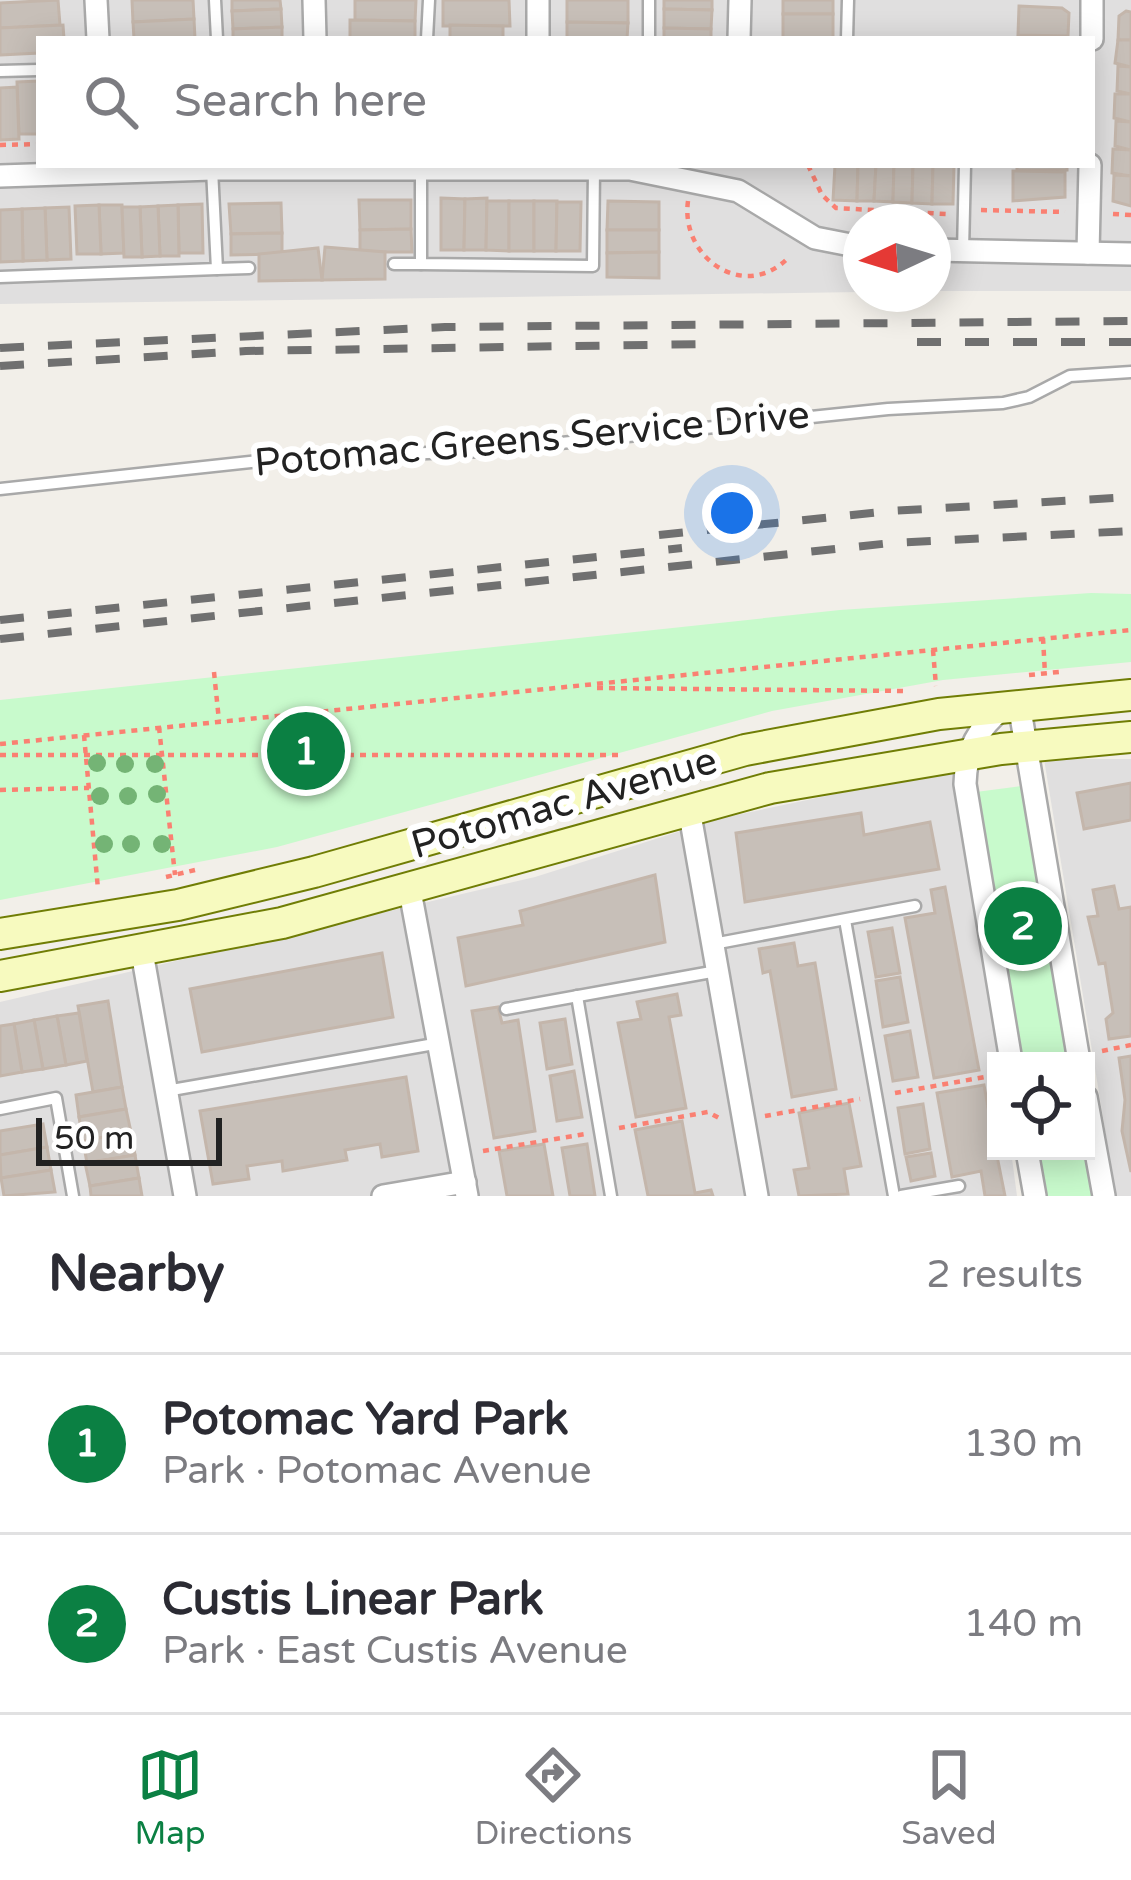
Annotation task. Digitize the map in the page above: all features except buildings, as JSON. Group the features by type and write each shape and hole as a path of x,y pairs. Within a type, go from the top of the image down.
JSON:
{"street":[{"path":"96,0 98,36"},
{"path":"314,0 315,36"},
{"path":"538,0 538,36"},
{"path":"739,36 740,0"},
{"path":"1092,0 1092,36"},
{"path":"0,176 103,169 246,168"},
{"path":"594,168 668,173 737,191 815,238 843,243"},
{"path":"737,191 739,168"},
{"path":"1088,253 1090,168"},
{"path":"951,250 1131,254"},
{"name":"Potomac Avenue","path":"0,934 178,904 334,868 745,751 1022,699 1131,694"},
{"path":"1009,1052 966,794 968,754 983,724 1022,699 1025,746 1077,1052"},
{"name":"Potomac Avenue","path":"0,976 142,952 410,891 689,809 860,770 1025,746 1131,737"},
{"path":"689,809 757,1196"},
{"path":"383,1196 466,1189 410,891"},
{"path":"142,952 185,1196"},
{"path":"1095,1146 1104,1196"},
{"path":"1029,1160 1035,1196"}],"lane":[{"path":"215,0 217,36"},
{"path":"428,36 429,0"},
{"path":"649,0 649,36"},
{"path":"847,36 848,0"},
{"path":"0,71 36,70"},
{"path":"421,264 422,168"},
{"path":"394,264 592,266 594,168"},
{"path":"963,250 965,168"},
{"path":"212,169 217,269"},
{"path":"0,277 249,268"},
{"name":"Potomac Greens Service Drive","path":"0,489 287,458 484,451 1003,403 1029,397 1070,376 1131,372"},
{"path":"713,944 915,906"},
{"path":"845,920 898,1196 959,1186"},
{"path":"506,1010 717,971"},
{"path":"577,996 611,1196"},
{"path":"166,1091 440,1043"},
{"path":"0,1109 56,1098 74,1196"}],"path":[{"path":"0,146 36,144"},
{"path":"688,201 689,235 711,265 746,276 765,273 789,257"},
{"path":"0,744 1131,630"},
{"path":"1022,699 1042,638"},
{"path":"933,650 938,699"},
{"path":"214,672 219,721"},
{"path":"573,687 910,691"},
{"path":"159,727 175,875"},
{"path":"84,735 98,889"},
{"path":"0,755 622,755"},
{"path":"0,790 89,788"},
{"path":"1102,1051 1131,1045"}],"shaded area":[{"path":"0,0 1131,0 1131,291 951,291 951,204 843,204 843,292 0,304"},
{"path":"1044,759 1131,759 1131,1196 1116,1196"},
{"path":"955,769 997,1052 987,1052 987,1160 1012,1160 1017,1196 0,1196 0,1002 535,877 722,818"}],"green space":[{"path":"1131,594 1131,662 943,680 772,711 277,847 0,900 0,700 840,610"},
{"path":"1021,786 1068,1052 1021,1052 976,792"},
{"path":"1041,1160 1088,1160 1094,1196 1047,1196"}],"railway":[{"path":"0,348 445,327 1131,321"},
{"path":"917,342 1131,342"},
{"path":"0,366 246,351 707,344"},
{"path":"659,535 891,511 1131,497"},
{"path":"0,639 891,543 1131,531"},
{"path":"0,620 682,548"}],"place":[{"name":"Potomac Yard Park","path":"306,751"},
{"name":"Custis Linear Park","path":"1023,926"}]}
